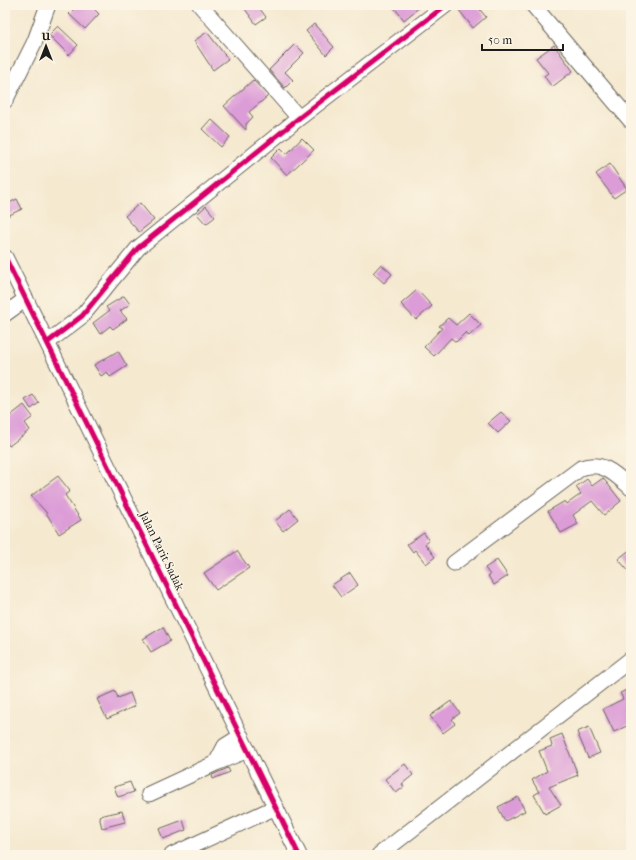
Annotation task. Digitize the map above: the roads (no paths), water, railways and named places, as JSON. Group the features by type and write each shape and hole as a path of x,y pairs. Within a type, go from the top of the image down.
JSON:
{"street":[{"path":"5,101 35,41 48,5"},
{"path":"200,5 299,118"},
{"path":"48,342 82,316 138,248 299,118 446,5"},
{"path":"533,5 631,121"},
{"name":"Jalan Parit Sadak","path":"5,257 16,306 48,342 299,855"},
{"path":"454,563 581,468 591,464 602,466 631,488"},
{"path":"380,855 631,659"},
{"path":"216,763 225,746 241,736"},
{"path":"149,794 248,750"},
{"path":"172,855 276,807"}]}
